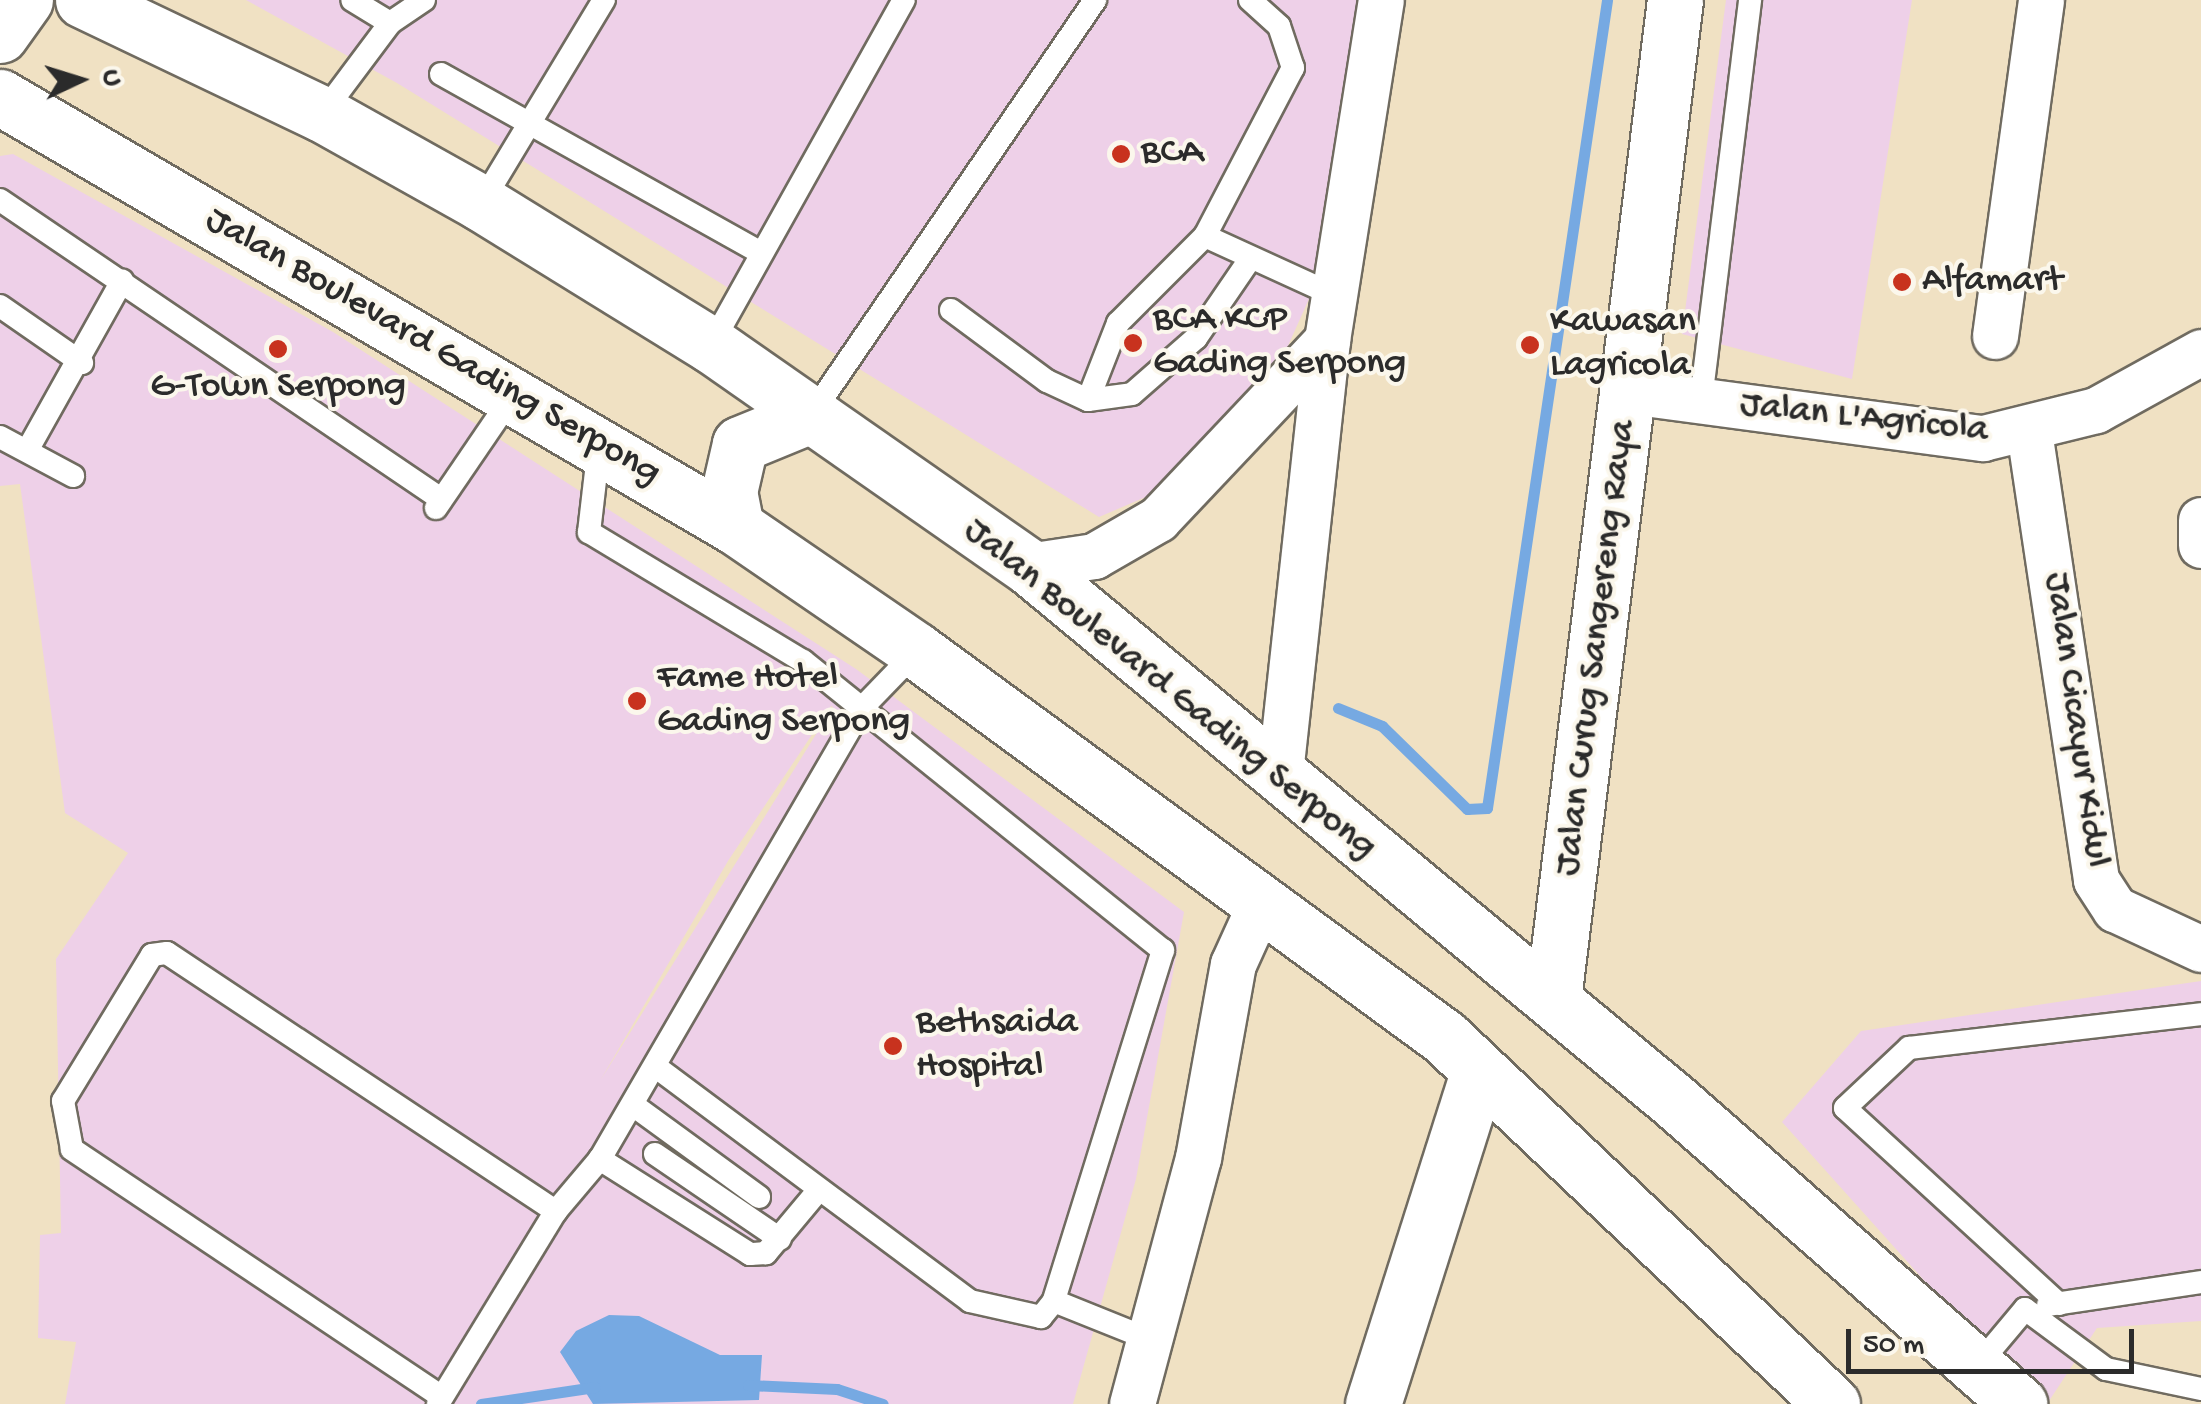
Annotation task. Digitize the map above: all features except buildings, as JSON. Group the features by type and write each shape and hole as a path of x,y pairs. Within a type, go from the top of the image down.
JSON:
{"main road":[{"path":"0,35 25,0"},
{"name":"Jalan Boulevard Gading Serpong","path":"83,0 322,114 481,203 711,345 1028,566 1280,774 1363,849 1553,998 2019,1404"},
{"name":"Jalan Curug Sangereng Raya","path":"1553,998 1675,0"},
{"name":"Jalan Boulevard Gading Serpong","path":"0,97 736,526 917,651 1327,948 1461,1055 1832,1404"},
{"path":"736,526 729,492 740,444 811,415"},
{"path":"1373,1404 1461,1055"}],"street":[{"path":"1280,774 1327,340 1382,0"},
{"path":"1995,336 2041,0"},
{"path":"1028,566 1094,556 1158,519 1327,340"},
{"name":"Jalan L'Agricola","path":"1629,391 1982,438 2029,431 2096,410 2201,352"},
{"name":"Jalan Cicayur Kidul","path":"2029,431 2096,880 2128,918 2201,949"},
{"path":"2201,520 2201,545"},
{"path":"1132,1404 1198,1158 1232,964 1262,900"}],"lane":[{"path":"352,0 390,23"},
{"path":"322,114 390,23 424,0"},
{"path":"481,203 604,0"},
{"path":"711,345 759,252 904,0"},
{"path":"811,415 1095,0"},
{"path":"1088,400 1118,323 1205,236 1293,68 1278,26 1250,0"},
{"path":"1701,400 1750,0"},
{"path":"441,74 759,252"},
{"path":"0,200 438,503 513,395"},
{"path":"1205,236 1336,296"},
{"path":"950,310 1088,400 1132,394 1167,367 1250,258"},
{"path":"28,449 82,363 122,281"},
{"path":"0,306 82,363"},
{"path":"0,437 74,476"},
{"path":"600,445 589,532 644,557 862,708 1163,950 1054,1301 1041,1317 970,1301 817,1192 656,1067"},
{"path":"556,1211 167,953 152,955 63,1101 72,1149 439,1400 556,1211 600,1159 862,708 917,651"},
{"path":"2059,1304 1845,1108 1909,1048 2201,1014"},
{"path":"633,1105 759,1197"},
{"path":"656,1154 780,1240"},
{"path":"600,1159 741,1252 766,1253 817,1192"},
{"path":"1978,1365 2025,1309 2201,1282"},
{"path":"1054,1301 1151,1340"},
{"path":"2025,1309 2106,1368 2201,1389"}],"shaded area":[{"path":"246,0 1372,0 1348,212 1287,348 1183,481 1099,517 397,83"},
{"path":"1726,0 1912,0 1852,379 1682,334"},
{"path":"13,154 333,332 856,669 1184,912 1136,1179 1073,1404 65,1404 76,1342 38,1338 40,1235 61,1233 56,959 128,853 65,813 20,484 0,486 0,156","holes":["833,707 600,1081 728,861"]},
{"path":"2201,981 2201,1321 2097,1328 2047,1404 2035,1404 1782,1122 1861,1031"}],"water":[{"path":"609,1315 639,1316 720,1355 762,1355 759,1400 593,1404 560,1352 576,1331"}],"waterway":[{"path":"1338,708 1382,726 1467,809 1487,808 1607,0"},
{"path":"748,1385 837,1389 883,1404"},
{"path":"481,1404 595,1387"}],"place":[{"name":"BCA","path":"1121,154"},
{"name":"Alfamart","path":"1902,282"},
{"name":"BCA KCP Gading Serpong","path":"1133,343"},
{"name":"Kawasan Lagricola","path":"1530,345"},
{"name":"G-Town Serpong","path":"278,349"},
{"name":"Fame Hotel Gading Serpong","path":"637,701"},
{"name":"Bethsaida Hospital","path":"893,1046"}]}
